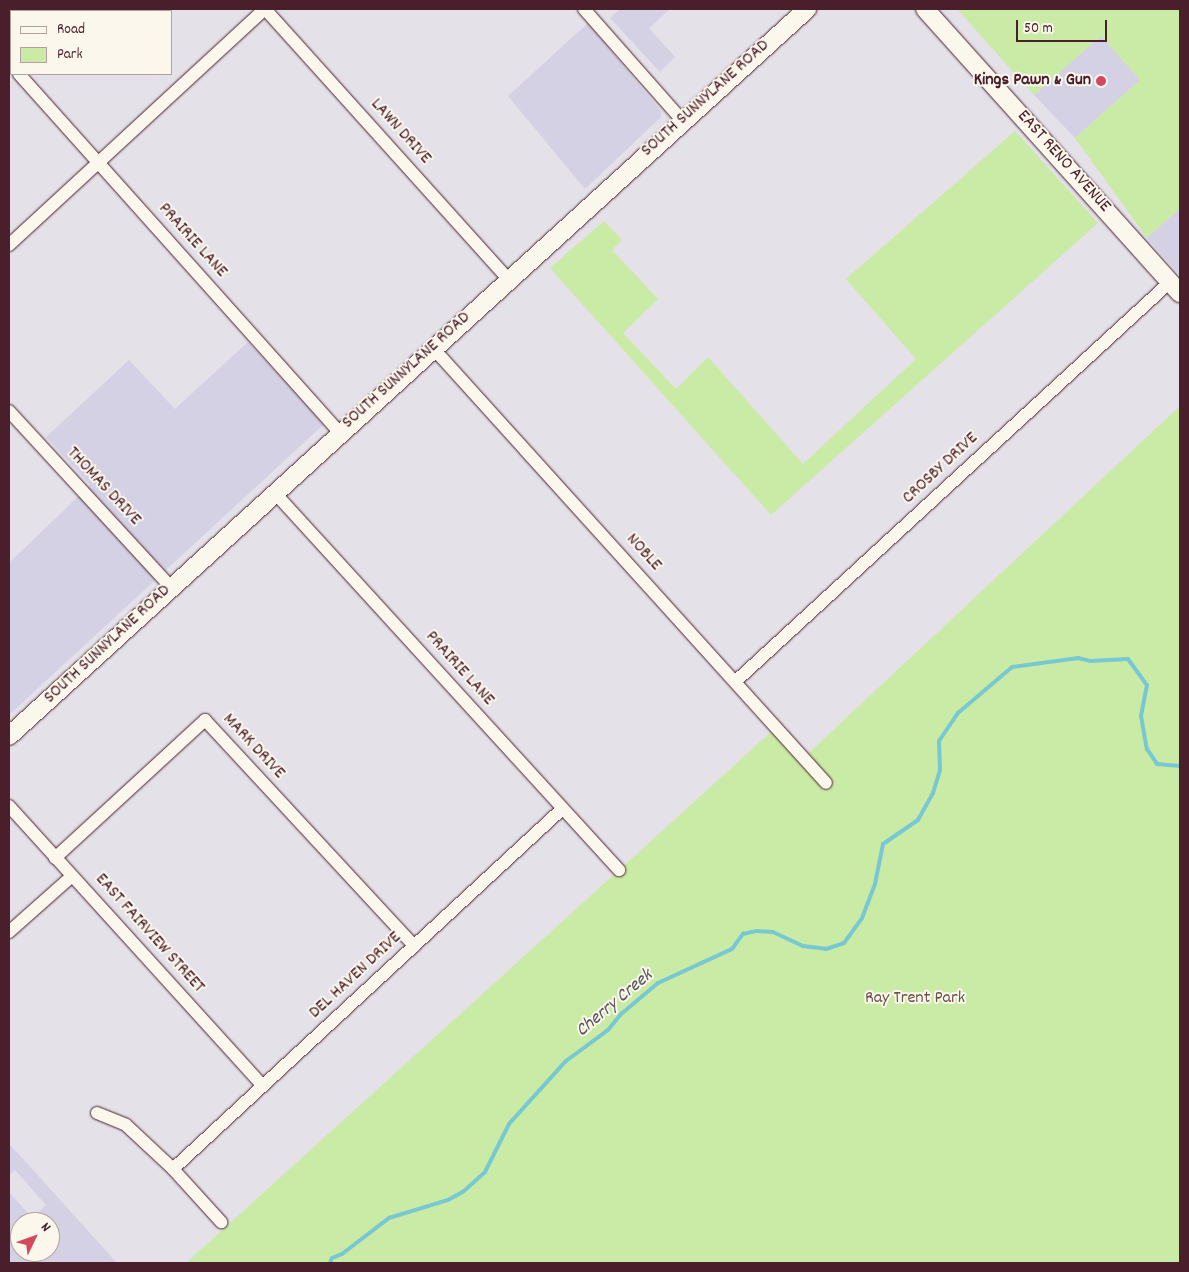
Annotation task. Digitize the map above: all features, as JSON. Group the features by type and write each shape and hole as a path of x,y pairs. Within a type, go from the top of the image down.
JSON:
{"main road":[{"name":"SOUTH SUNNYLANE ROAD","path":"9,736 339,432 807,9"},
{"name":"EAST RENO AVENUE","path":"925,9 1175,288"}],"street":[{"path":"9,245 100,164 265,9"},
{"name":"LAWN DRIVE","path":"265,9 508,279"},
{"path":"584,9 682,120"},
{"name":"PRAIRIE LANE","path":"20,75 339,432"},
{"name":"CROSBY DRIVE","path":"736,681 1175,288"},
{"name":"NOBLE","path":"433,348 826,782"},
{"name":"THOMAS DRIVE","path":"9,411 171,586"},
{"name":"PRAIRIE LANE","path":"274,492 619,870"},
{"name":"MARK DRIVE","path":"56,858 205,720 414,946"},
{"name":"EAST FAIRVIEW STREET","path":"9,806 263,1086"},
{"name":"DEL HAVEN DRIVE","path":"173,1169 562,809"},
{"path":"9,932 72,876"},
{"path":"97,1113 126,1125 173,1169 220,1222"}],"shaded area":[{"path":"620,9 670,9 649,28 675,57 660,72 610,18"},
{"path":"588,23 661,111 661,117 585,189 508,96"},
{"path":"1101,35 1140,80 1075,138 1034,95"},
{"path":"1180,208 1180,275 1147,238"},
{"path":"248,342 324,424 9,715 9,563 90,485 46,437 129,360 175,409"},
{"path":"9,1144 117,1263 9,1263 9,1192 27,1212 10,1212 10,1262 60,1262 60,1212 38,1212 46,1205 15,1170 9,1175"}],"green space":[{"path":"957,9 1180,9 1180,208 1147,238 1075,138 1140,80 1101,36 1034,95"},
{"path":"1015,131 1098,223 771,515 550,268 604,221 622,240 612,250 658,299 623,333 676,389 708,357 803,464 916,359 846,279"},
{"name":"Ray Trent Park","path":"1180,406 1180,1263 186,1263 771,732 800,761"}],"waterway":[{"name":"Cherry Creek","path":"330,1263 332,1258 342,1254 389,1218 448,1200 464,1191 485,1172 509,1124 566,1061 608,1030 620,1015 658,983 732,949 743,934 756,931 773,932 803,946 826,949 844,943 862,918 875,884 883,844 918,820 933,793 940,770 939,741 958,713 1012,667 1078,658 1090,661 1128,659 1147,685 1141,716 1147,749 1157,764 1180,766"}],"place":[{"name":"Kings Pawn & Gun","path":"1101,81"}]}
